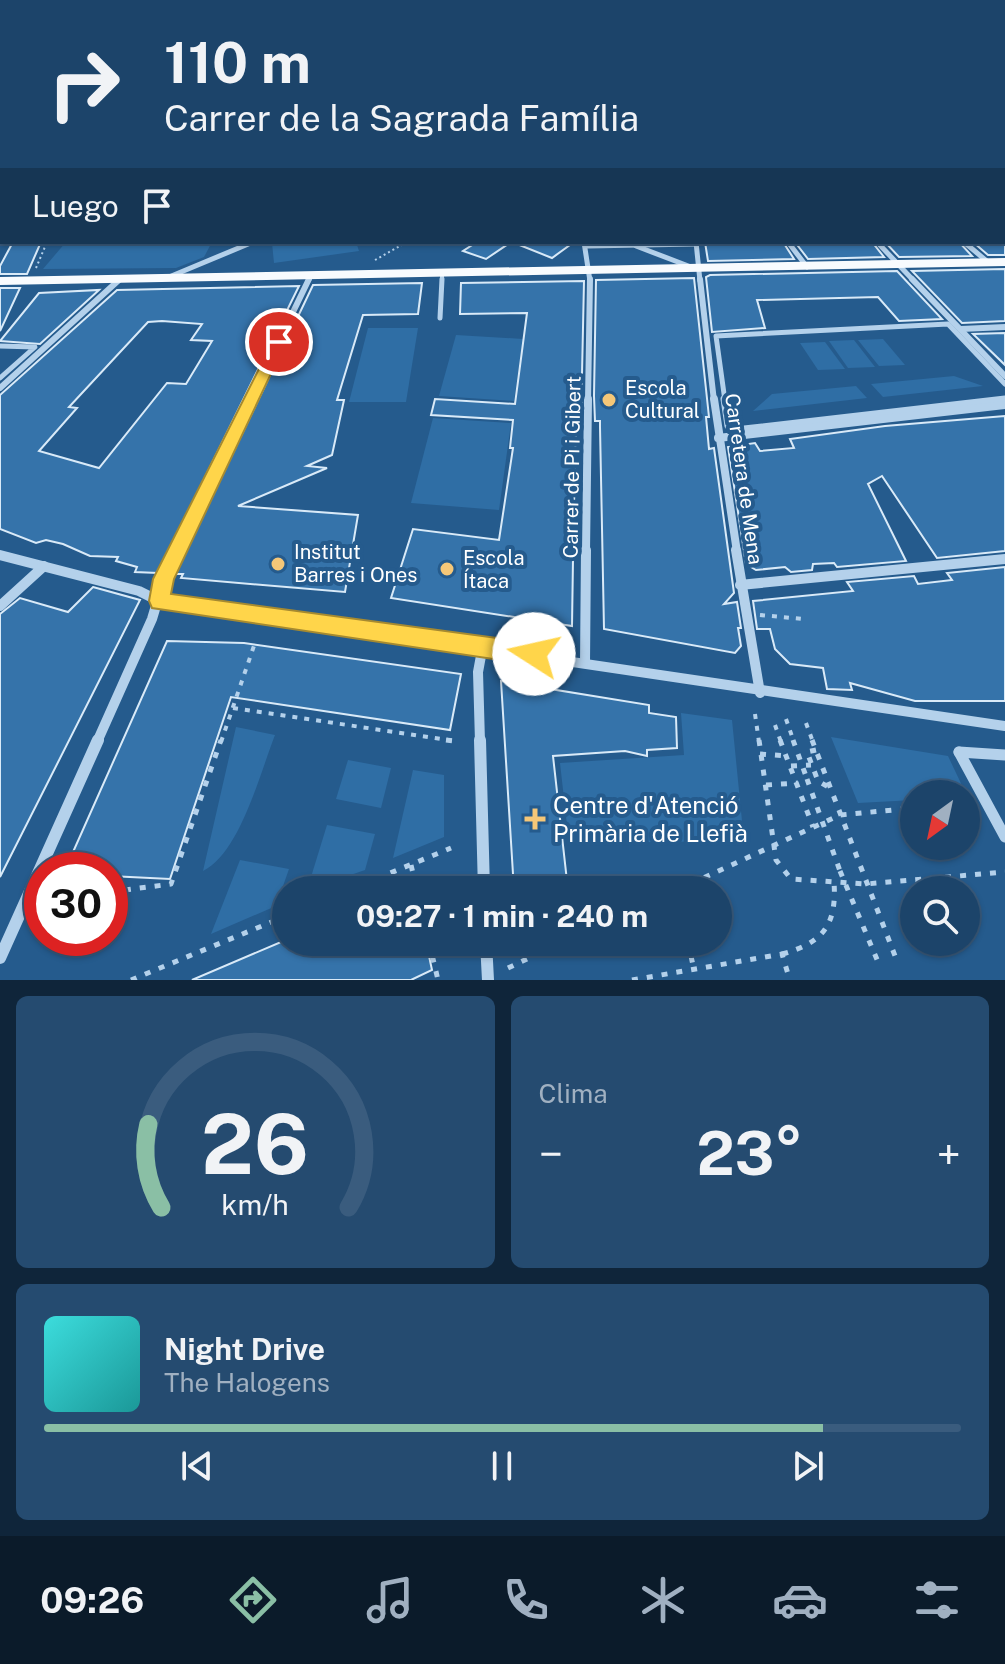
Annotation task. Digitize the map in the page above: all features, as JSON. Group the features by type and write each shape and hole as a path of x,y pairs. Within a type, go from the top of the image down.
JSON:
{"main road":[{"path":"0,281 1005,262"}],"street":[{"path":"169,277 248,244"},
{"name":"Carrer de Pi i Gibert","path":"585,244 590,271 585,663"},
{"path":"631,244 697,269"},
{"name":"Carretera de Mena","path":"696,244 718,438 760,693"},
{"path":"790,244 807,267"},
{"path":"879,244 964,329 1005,376"},
{"path":"966,244 989,263"},
{"path":"0,958 159,601 164,579 311,276"},
{"path":"0,388 120,279"},
{"path":"1005,384 948,324 716,336 728,426 735,430 1005,402"},
{"path":"964,329 1005,327"},
{"path":"0,346 35,347 0,378"},
{"path":"718,438 1005,402"},
{"path":"0,555 139,591 159,601 483,645 760,693 1005,726"},
{"path":"740,585 1005,559"},
{"path":"0,606 44,566"},
{"path":"483,645 478,672 484,876"},
{"path":"1005,755 959,752 1005,837"},
{"path":"487,956 488,980"}],"lane":[{"path":"440,318 442,274"}],"path":[{"path":"32,281 46,244"},
{"path":"368,264 403,244"},
{"path":"756,615 803,619"},
{"path":"128,890 171,884 256,640"},
{"path":"233,708 455,741"},
{"path":"755,714 776,860 791,879 866,884 1005,872"},
{"path":"786,719 840,871 878,962"},
{"path":"806,723 897,961"},
{"path":"775,725 813,827"},
{"path":"816,750 807,749 811,765 818,781 830,788"},
{"path":"760,754 787,756"},
{"path":"791,766 811,765"},
{"path":"764,785 798,783"},
{"path":"708,876 840,815 900,809"},
{"path":"384,876 451,848"},
{"path":"411,865 414,876"},
{"path":"632,980 782,954 823,939 832,924 837,903 834,882"},
{"path":"131,980 272,922"},
{"path":"782,954 788,974"},
{"path":"432,956 438,980"},
{"path":"508,968 533,956"},
{"path":"691,956 694,970"}],"shaded area":[{"path":"64,244 211,244 204,257 176,268 43,269"},
{"path":"272,244 357,244 359,251 274,263"},
{"path":"368,328 418,328 406,402 349,402"},
{"path":"456,335 523,339 514,401 439,396"},
{"path":"883,339 905,365 879,366 858,340"},
{"path":"854,340 875,367 848,368 829,341"},
{"path":"825,342 845,369 818,370 800,343"},
{"path":"954,376 983,386 883,397 871,384"},
{"path":"856,386 867,398 753,411 772,394"},
{"path":"433,418 511,423 499,510 411,503"},
{"path":"681,713 732,720 744,841 569,843 560,763 684,755"},
{"path":"236,727 275,735 238,830 228,848 203,871"},
{"path":"831,737 948,756 959,780 900,780 900,801 858,803"},
{"path":"348,760 391,768 381,808 336,799"},
{"path":"413,770 444,775 444,837 393,858"},
{"path":"327,825 375,834 365,870 348,876 311,876"},
{"path":"240,860 289,869 287,876 272,876 272,908 211,934"}],"building":[{"path":"12,244 40,244 27,274 0,274 0,266"},
{"path":"474,244 508,244 486,259 463,251"},
{"path":"517,244 571,244 552,258"},
{"path":"705,244 784,244 794,259 708,261"},
{"path":"797,244 874,244 884,257 808,259"},
{"path":"887,244 961,244 972,256 899,257"},
{"path":"975,244 1005,244 1005,255 988,255"},
{"path":"1005,269 1005,321 962,323 912,271"},
{"path":"897,271 942,319 899,321 878,297 757,300 765,328 712,332 706,277 710,275"},
{"path":"694,278 709,417 706,417 709,449 714,448 734,593 724,604 737,602 741,628 738,628 741,646 735,653 604,629 600,421 595,421 594,396 596,280"},
{"path":"584,281 581,421 576,421 573,549 578,550 578,557 573,559 572,626 391,598 413,529 499,540 513,448 510,448 513,420 431,415 435,399 515,404 527,313 460,314 461,283"},
{"path":"422,283 418,314 363,315 337,400 344,400 332,455 307,466 327,468 238,506 358,515 345,592 181,578 183,574 175,574 313,285"},
{"path":"299,286 158,573 135,572 137,567 116,561 118,557 90,556 63,544 46,540 36,543 0,529 0,395 117,290","holes":["148,322 202,324 191,340 212,341 186,384 167,383 99,468 39,451 77,408 69,407"]},
{"path":"0,288 20,288 0,331"},
{"path":"99,290 40,344 0,341 39,293"},
{"path":"1005,333 1005,365 973,334"},
{"path":"1005,416 1005,551 937,558 882,476 868,484 906,561 837,567 834,563 813,564 812,570 791,572 785,567 756,570 746,564 728,447 755,443 760,451 794,448 790,439 885,426"},
{"path":"1005,567 1005,701 915,701 850,683 852,690 827,689 823,668 790,664 775,649 770,629 757,629 753,601 853,591 847,582 914,576 918,584 952,580 947,573"},
{"path":"93,587 140,600 0,877 0,614 20,598 68,612"},
{"path":"167,641 244,643 461,674 450,730 231,697 170,879 128,877 128,852 73,852"},
{"name":"Centre d'Atenció Primària de Llefià","path":"501,681 649,705 649,713 676,717 677,748 647,750 647,756 625,751 553,756 566,876 513,876"},
{"path":"272,946 272,956 429,956 432,970 411,980 192,980"}],"place":[{"name":"Escola Cultural","path":"609,400"},
{"name":"Institut Barres i Ones","path":"278,564"},
{"name":"Escola Ítaca","path":"447,569"},
{"name":"Centre d'Atenció Primària de Llefià","path":"535,819"}],"route":[{"path":"279,342 164,579 159,601 460,641 534,654"}]}
